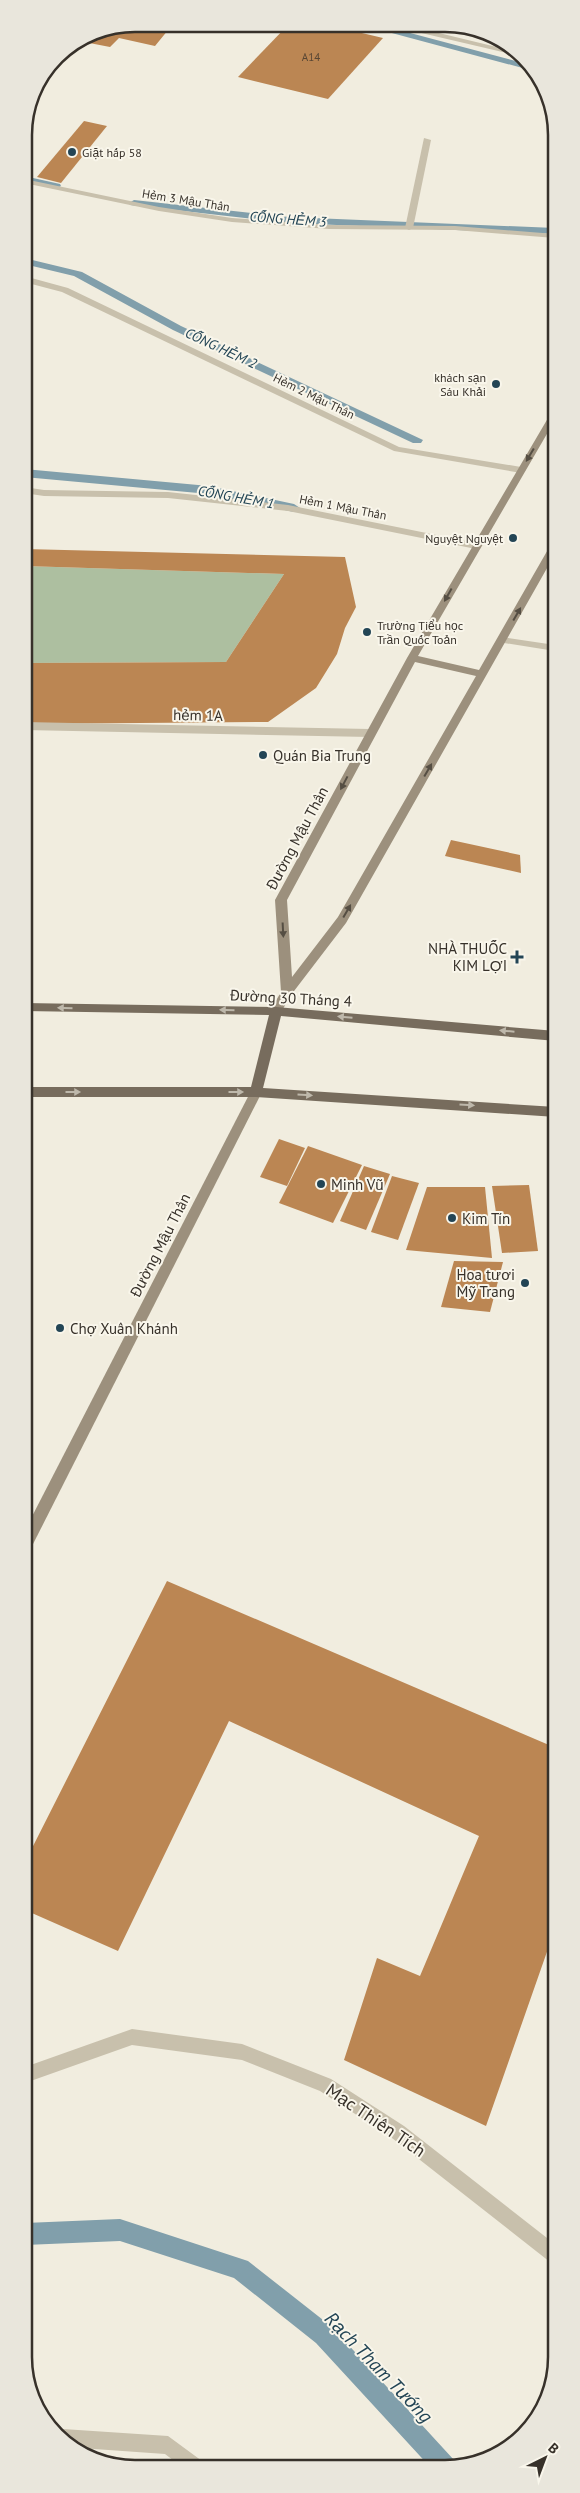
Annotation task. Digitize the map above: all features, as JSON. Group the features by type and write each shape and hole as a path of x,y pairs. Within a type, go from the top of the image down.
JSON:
{"main road":[{"name":"Đường Mậu Thân","path":"287,992 281,900 412,658 548,425"},
{"path":"256,1092 276,1011 287,992 342,920 548,559"},
{"path":"412,658 482,674"},
{"name":"Đường 30 Tháng 4","path":"33,1007 276,1011 548,1035"},
{"path":"33,1092 256,1092 548,1111"},
{"name":"Đường Mậu Thân","path":"32,1531 256,1092"}],"street":[{"path":"428,32 502,50"},
{"path":"409,228 427,140"},
{"name":"Hẻm 3 Mậu Thân","path":"33,183 159,209 232,220 328,227 455,228 548,235"},
{"name":"Hẻm 2 Mậu Thân","path":"33,282 65,290 397,450 521,470"},
{"name":"Hẻm 1 Mậu Thân","path":"33,491 168,495 288,508 476,546"},
{"path":"502,640 548,647"},
{"name":"hẻm 1A","path":"33,726 370,733"},
{"name":"Mạc Thiên Tích","path":"32,2072 132,2037 242,2052 325,2084 398,2132 547,2249"},
{"path":"73,2439 168,2445 187,2460"}],"green space":[{"path":"33,566 284,574 226,662 33,663"}],"building":[{"path":"359,32 383,38 328,99 238,77 281,33"},
{"path":"166,33 155,46 119,38 110,47 90,43 115,34"},
{"name":"Giặt hấp 58","path":"84,121 107,126 61,183 37,177"},
{"path":"33,549 345,557 356,607 345,628 337,654 316,688 268,722 33,724 33,663 226,662 284,574 33,566"},
{"path":"451,840 520,855 521,873 445,856"},
{"path":"279,1139 305,1148 287,1186 260,1177"},
{"name":"Minh Vũ","path":"308,1146 362,1165 333,1223 279,1203"},
{"path":"364,1166 390,1174 366,1230 340,1221"},
{"path":"392,1176 419,1183 398,1240 371,1232"},
{"path":"529,1185 538,1251 502,1253 492,1186"},
{"name":"Kim Tín","path":"427,1187 485,1187 492,1258 406,1250"},
{"path":"454,1261 503,1262 490,1312 441,1307"},
{"path":"167,1581 547,1744 547,1951 486,2126 344,2060 377,1958 420,1976 479,1836 229,1721 118,1951 32,1913 32,1848"}],"waterway":[{"path":"395,32 518,64"},
{"name":"CỐNG HẺM 3","path":"33,181 56,186"},
{"name":"CỐNG HẺM 3","path":"134,203 289,220 548,231"},
{"name":"CỐNG HẺM 2","path":"33,263 78,274 177,328 417,440"},
{"name":"CỐNG HẺM 1","path":"33,474 209,490 294,508"},
{"name":"Rạch Tham Tướng","path":"32,2234 120,2230 240,2269 324,2335 439,2460"}],"place":[{"name":"Giặt hấp 58","path":"72,152"},
{"name":"khách sạn Sáu Khải","path":"496,384"},
{"name":"Nguyệt Nguyệt","path":"513,538"},
{"name":"Trường Tiểu học Trần Quốc Toản","path":"367,632"},
{"name":"Quán Bia Trung","path":"263,755"},
{"name":"NHÀ THUỐC KIM LỢI","path":"517,957"},
{"name":"Minh Vũ","path":"321,1184"},
{"name":"Kim Tín","path":"452,1218"},
{"name":"Hoa tươi Mỹ Trang","path":"525,1283"},
{"name":"Chợ Xuân Khánh","path":"60,1328"}]}
